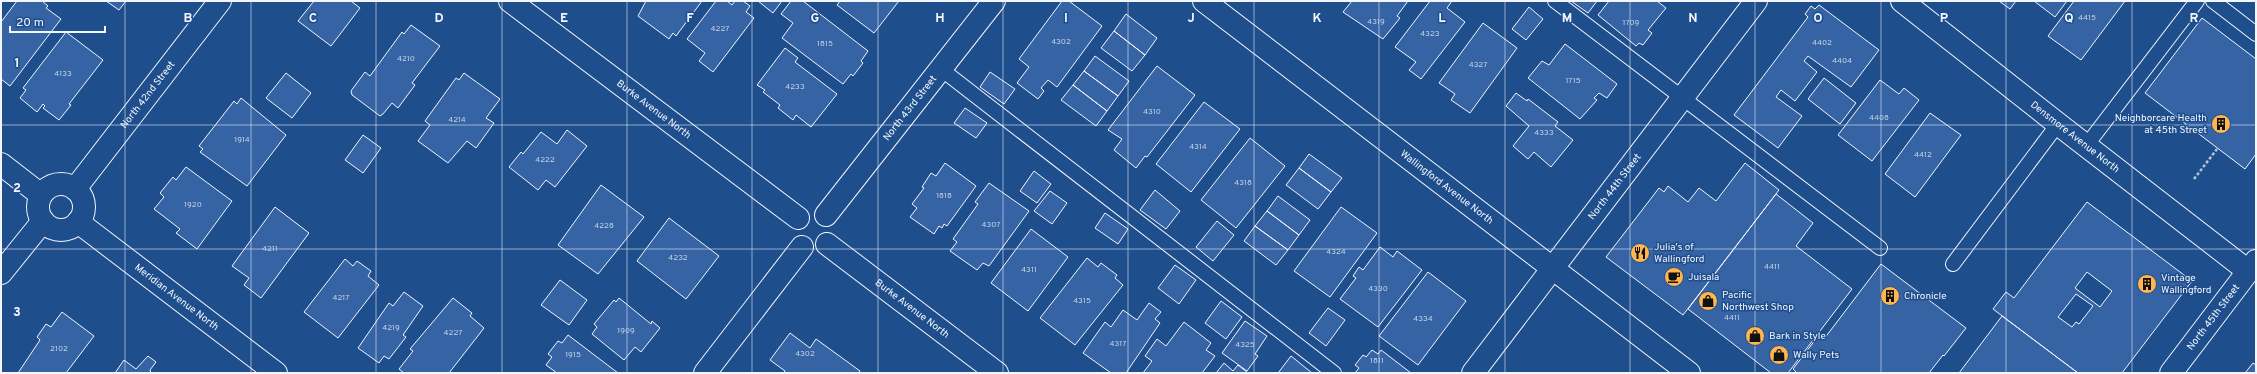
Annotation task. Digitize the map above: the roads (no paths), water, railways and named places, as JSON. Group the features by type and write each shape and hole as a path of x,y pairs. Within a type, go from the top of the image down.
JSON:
{"street":[{"name":"North 42nd Street","path":"75,189 220,1"},
{"name":"Burke Avenue North","path":"510,1 798,218"},
{"name":"North 43rd Street","path":"826,216 994,1"},
{"name":"Wallingford Avenue North","path":"1204,1 1689,373"},
{"name":"North 44th Street","path":"1473,373 1756,1"},
{"name":"Densmore Avenue North","path":"1902,1 2086,146 2252,266"},
{"path":"1,164 41,195"},
{"path":"59,184 67,184 75,189 79,192 84,205 83,213 78,222 67,228 59,229 52,227 44,221 39,209 41,195 46,189 59,184"},
{"path":"811,211 826,216 833,229 832,236 828,244 818,250 812,251 802,247 795,240 793,226 798,218 811,211"},
{"path":"1,273 44,221"},
{"name":"Meridian Avenue North","path":"78,222 276,373"},
{"name":"Burke Avenue North","path":"828,244 997,373"},
{"path":"705,373 802,247"},
{"name":"North 45th Street","path":"2171,373 2252,266"}],"lane":[{"path":"1555,1 1880,248"},
{"path":"2086,146 2197,1"},
{"path":"2213,1 2256,34"},
{"path":"941,69 1334,373"},
{"path":"1953,264 2058,124"}],"place":[{"name":"Neighborcare Health at 45th Street","path":"2221,124"},
{"name":"Julia's of Wallingford","path":"1640,253"},
{"name":"Juisala","path":"1674,277"},
{"name":"Vintage Wallingford","path":"2147,284"},
{"name":"Chronicle","path":"1890,296"},
{"name":"Pacific Northwest Shop","path":"1708,301"},
{"name":"Bark in Style","path":"1755,336"},
{"name":"Wally Pets","path":"1779,355"}]}
